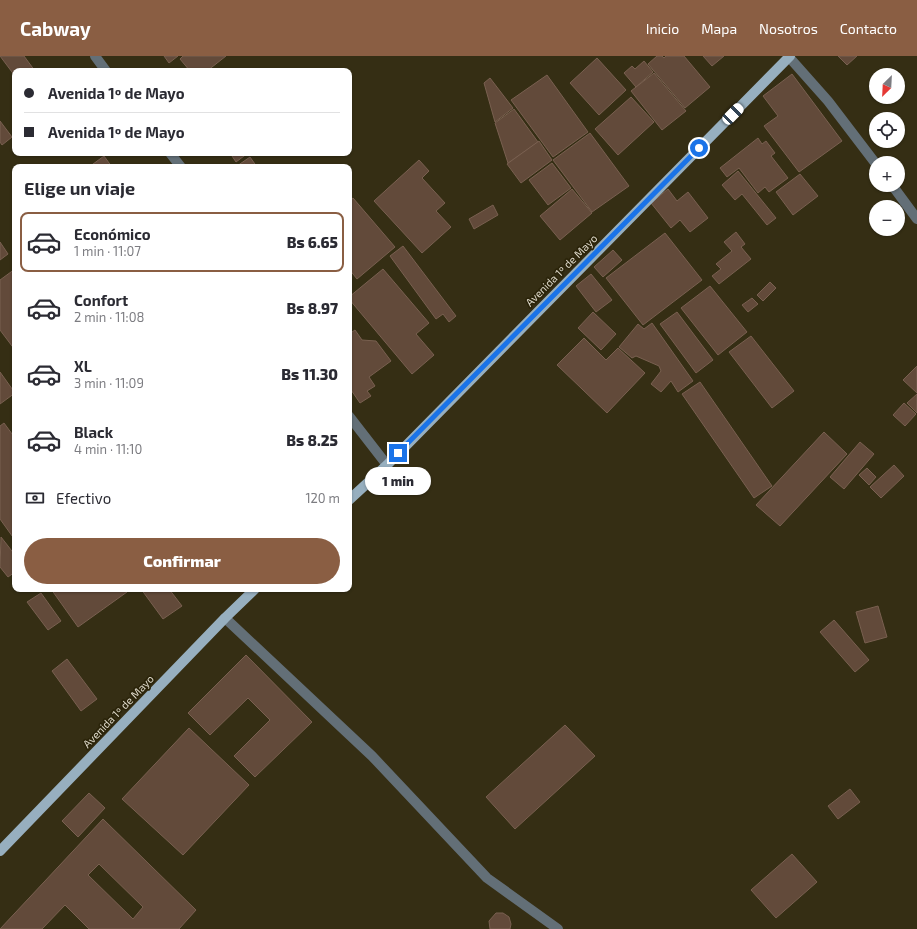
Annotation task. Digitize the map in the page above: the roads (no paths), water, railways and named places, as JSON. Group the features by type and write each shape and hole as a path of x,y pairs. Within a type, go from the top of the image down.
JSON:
{"main road":[{"name":"Avenida 1º de Mayo","path":"352,497 387,464 788,56"},
{"name":"Avenida 1º de Mayo","path":"0,851 252,592"}],"street":[{"path":"95,56 104,68"},
{"path":"788,56 828,101 870,156"},
{"path":"172,156 179,164"},
{"path":"897,192 917,218"},
{"path":"352,420 387,464"},
{"path":"225,618 372,756 487,878 558,929"}]}
